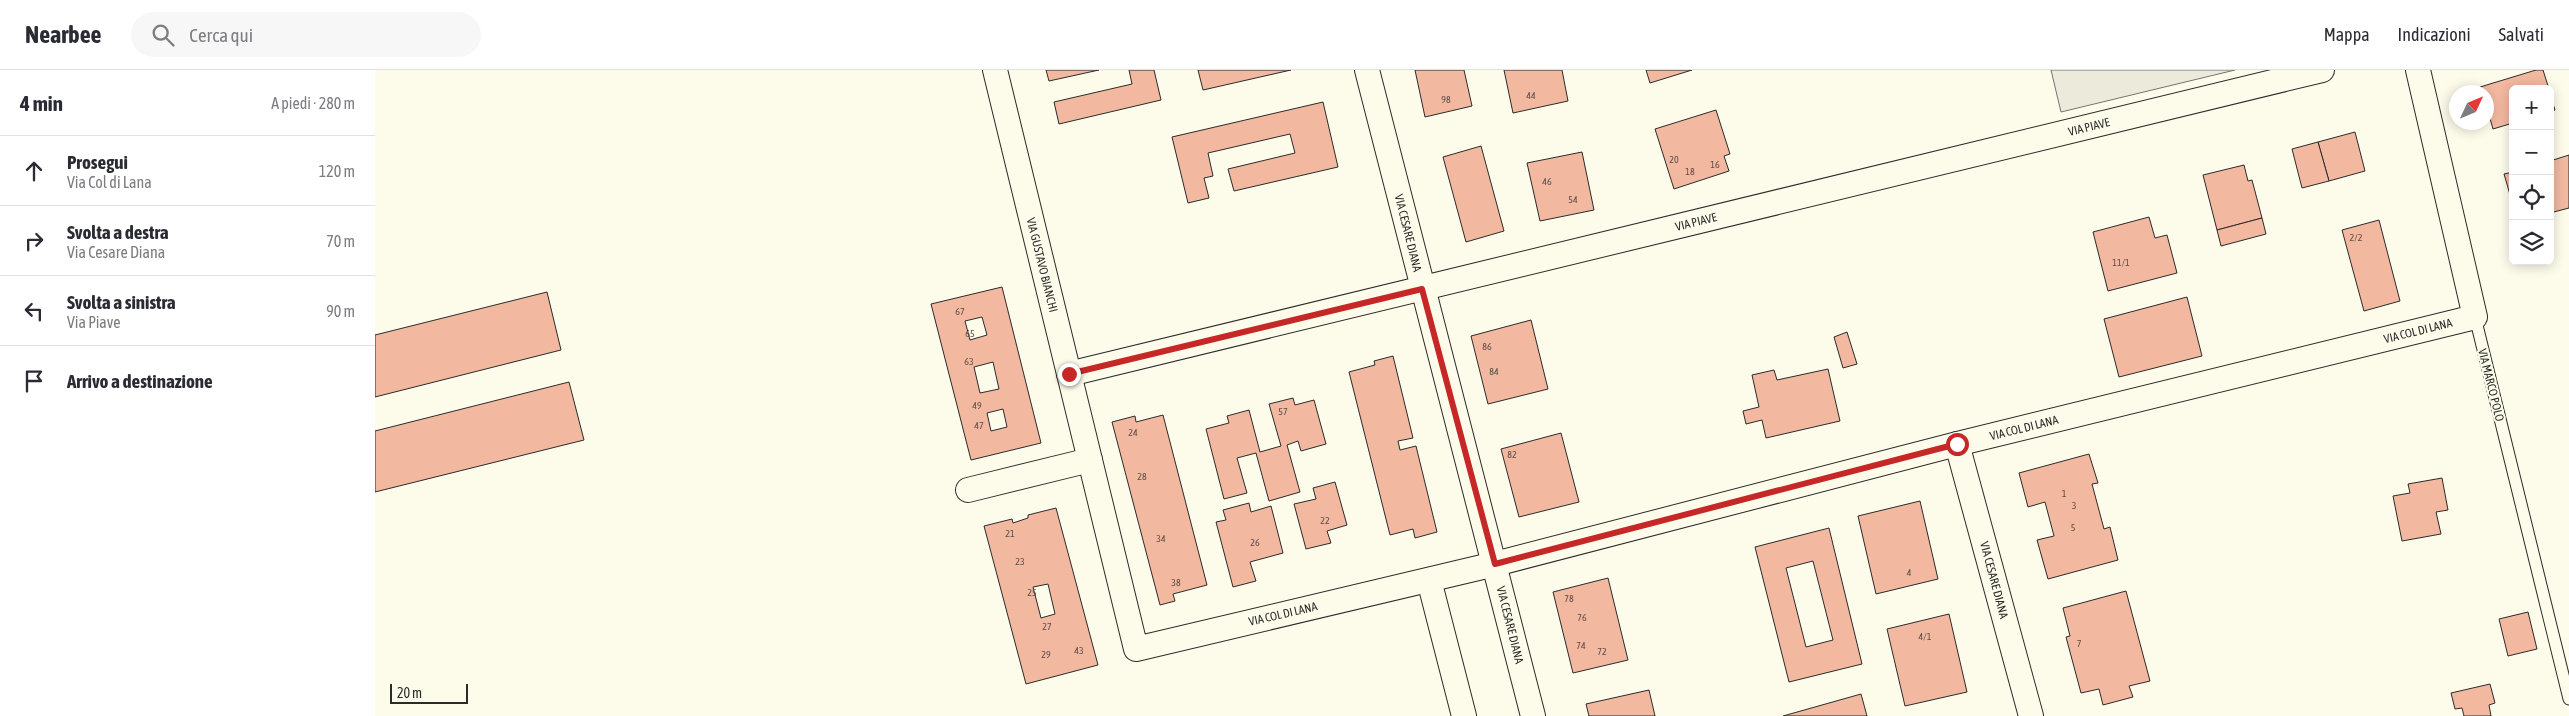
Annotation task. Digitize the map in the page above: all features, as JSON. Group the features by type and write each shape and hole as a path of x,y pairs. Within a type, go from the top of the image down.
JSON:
{"street":[{"name":"VIA GUSTAVO BIANCHI","path":"995,70 1136,649"},
{"name":"VIA CESARE DIANA","path":"1367,70 1533,716"},
{"name":"VIA PIAVE","path":"1069,374 2322,70"},
{"name":"VIA MARCO POLO","path":"2418,70 2475,318"},
{"name":"VIA COL DI LANA","path":"1136,649 1495,564 1957,444 2475,318"},
{"name":"VIA CESARE DIANA","path":"1957,444 2031,716"},
{"path":"968,490 1090,460"},
{"path":"1429,580 1464,716"}],"lane":[{"name":"VIA MARCO POLO","path":"2475,318 2569,699"}],"shaded area":[{"path":"2051,70 2235,70 2061,112"}],"building":[{"path":"1046,70 1099,70 1049,81"},
{"path":"1129,70 1154,70 1161,100 1059,124 1054,102 1132,84"},
{"path":"1198,70 1291,70 1203,90"},
{"path":"1415,70 1464,70 1472,106 1425,117"},
{"path":"1504,70 1562,70 1568,101 1513,113"},
{"path":"1646,70 1692,70 1650,83"},
{"path":"2536,70 2543,70 2548,85 2509,85 2509,124 2494,129 2494,85 2487,85"},
{"path":"1323,102 1338,167 1234,191 1228,169 1295,153 1290,134 1208,153 1213,176 1204,178 1209,198 1188,203 1172,137"},
{"path":"1716,110 1730,154 1724,156 1729,171 1674,189 1655,129"},
{"path":"2355,132 2365,171 2329,181 2318,142"},
{"path":"2318,142 2329,181 2302,188 2292,149"},
{"path":"1481,146 1504,231 1466,242 1443,157"},
{"path":"1582,152 1594,210 1540,221 1527,163"},
{"path":"2569,155 2569,208 2554,212 2554,175 2554,160"},
{"path":"2244,165 2248,181 2252,180 2262,218 2217,230 2203,175"},
{"path":"2509,173 2509,191 2504,174"},
{"path":"2149,217 2155,238 2167,235 2177,273 2108,291 2093,232"},
{"path":"2262,218 2266,234 2221,246 2217,230"},
{"path":"2379,220 2400,301 2364,311 2342,230"},
{"path":"1002,287 1041,443 971,460 931,304","holes":["982,317 987,335 970,340 965,321","993,362 999,389 980,393 974,367","1003,409 1007,427 991,431 987,413"]},
{"path":"547,292 561,350 375,397 375,335"},
{"path":"2187,297 2202,356 2119,377 2104,319"},
{"path":"1531,320 1548,389 1488,404 1471,336"},
{"path":"1847,332 1857,364 1843,368 1834,337"},
{"path":"1393,356 1413,438 1398,441 1400,450 1416,446 1437,532 1415,538 1413,529 1390,535 1349,372 1375,365 1374,361"},
{"path":"1828,369 1840,421 1766,438 1762,420 1746,424 1743,411 1759,407 1752,375 1774,370 1777,380"},
{"path":"569,382 584,440 375,492 375,431"},
{"path":"1293,398 1295,405 1314,400 1326,444 1301,451 1298,441 1287,445 1300,492 1269,501 1256,453 1237,458 1247,493 1224,499 1206,429 1229,423 1227,416 1249,410 1260,452 1281,446 1269,404"},
{"path":"1163,415 1207,585 1173,594 1175,601 1160,605 1112,422 1135,416 1136,422"},
{"path":"1561,433 1579,502 1519,517 1501,449"},
{"path":"2089,454 2098,483 2092,484 2104,529 2110,527 2118,560 2048,579 2037,540 2054,536 2045,502 2028,507 2019,473"},
{"path":"2442,478 2448,510 2436,512 2441,534 2402,541 2393,496 2410,493 2408,484"},
{"path":"1335,482 1347,525 1327,531 1331,543 1306,549 1294,504 1316,499 1313,488"},
{"path":"1920,501 1938,579 1876,594 1858,516"},
{"path":"1249,503 1251,512 1271,506 1283,553 1250,562 1256,581 1233,587 1216,522 1226,520 1223,510"},
{"path":"1056,508 1098,665 1026,684 984,526 1012,519 1013,523 1028,518 1028,515","holes":["1048,584 1055,614 1041,618 1033,587"]},
{"path":"1829,528 1862,664 1789,682 1755,547","holes":["1813,561 1833,640 1806,647 1786,568"]},
{"path":"1608,578 1628,660 1573,673 1553,592"},
{"path":"2126,591 2150,681 2129,686 2133,697 2103,705 2099,689 2081,693 2066,637 2070,636 2063,608"},
{"path":"2528,612 2537,649 2508,656 2499,619"},
{"path":"1949,614 1967,692 1905,706 1887,629"},
{"path":"2490,684 2495,703 2489,705 2491,716 2464,716 2462,708 2455,709 2451,693"},
{"path":"1649,690 1655,716 1589,716 1586,704"},
{"path":"1861,694 1867,716 1783,716"}],"route":[{"path":"1069,374 1422,289 1495,564 1957,444"}]}
